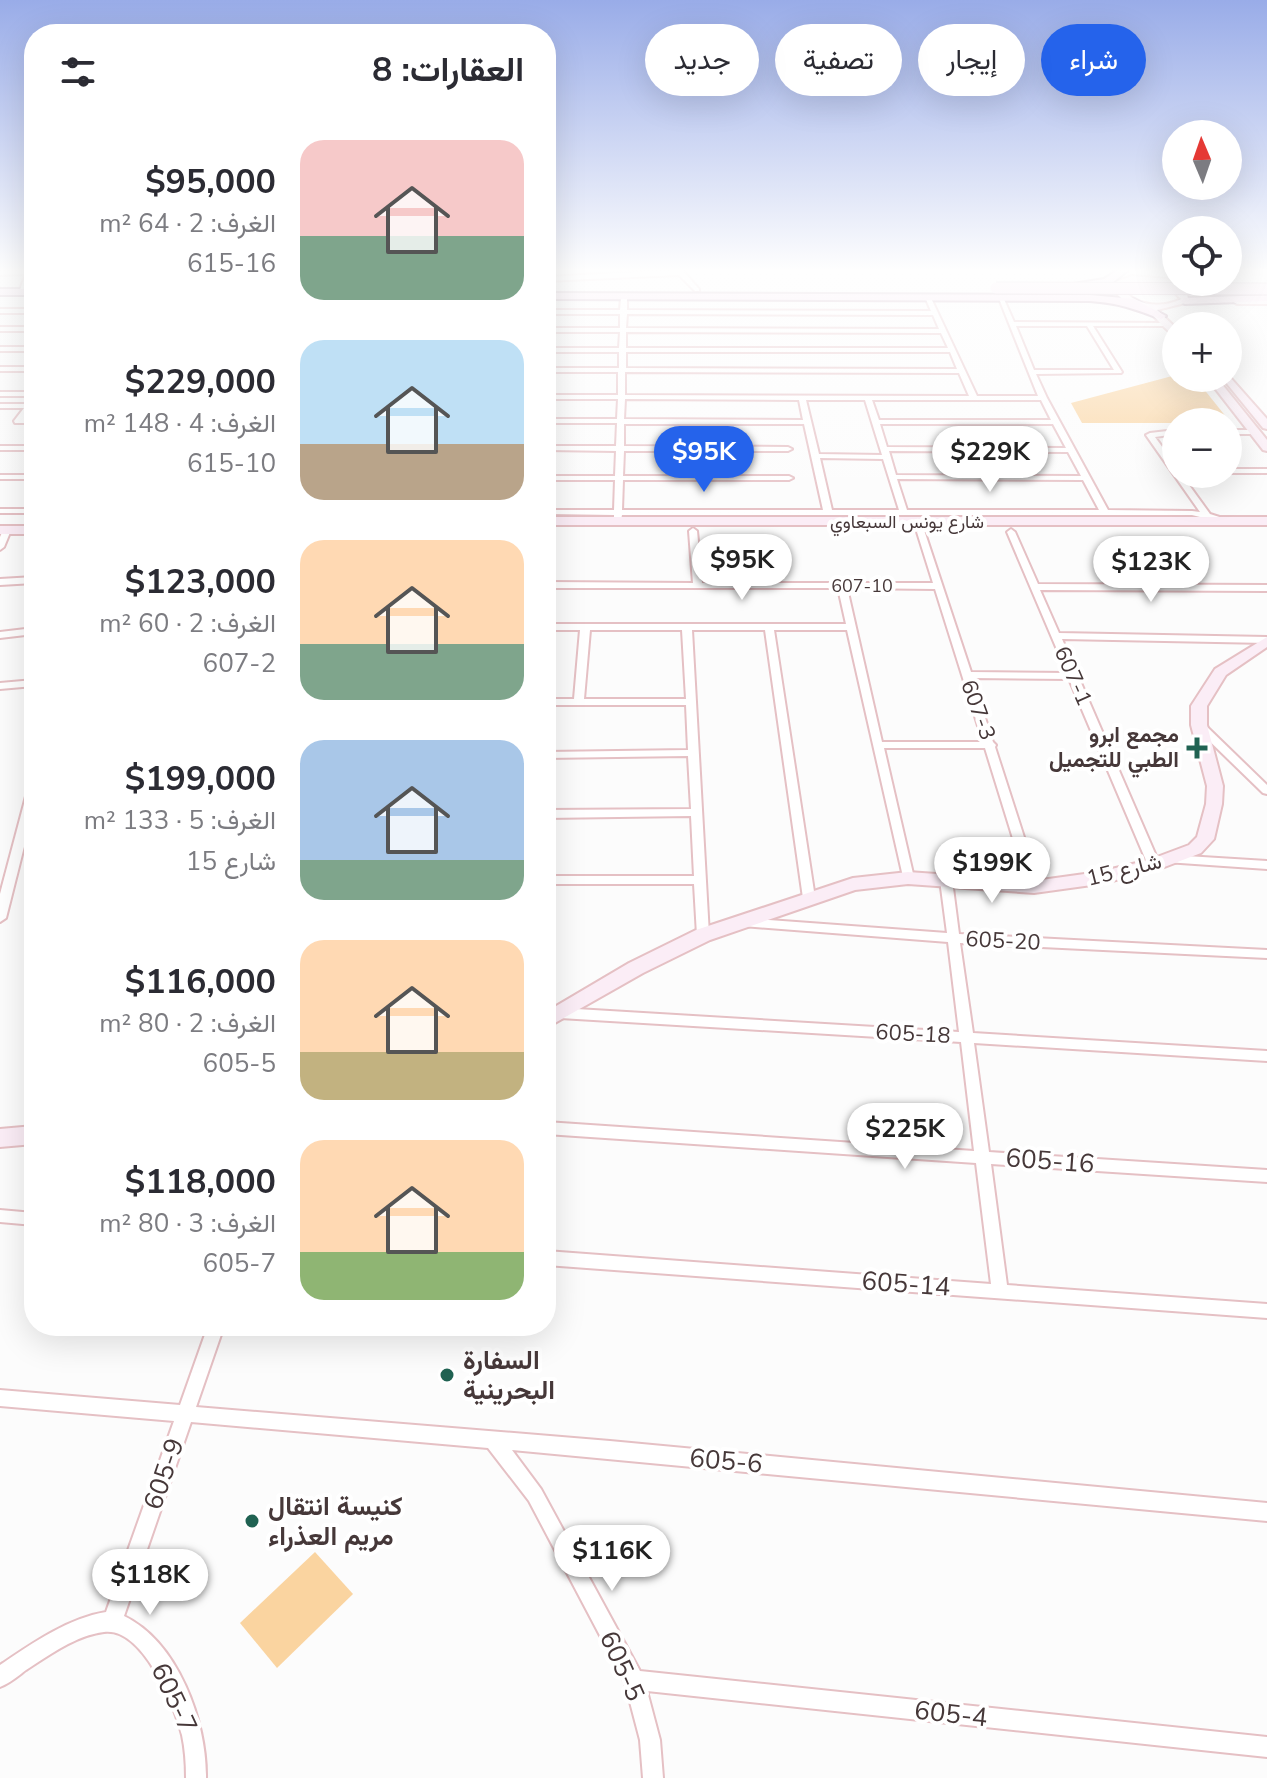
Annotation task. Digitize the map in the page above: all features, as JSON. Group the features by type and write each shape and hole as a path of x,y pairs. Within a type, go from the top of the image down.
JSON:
{"main road":[{"path":"1223,392 1267,448"},
{"path":"1242,392 1261,412 1267,426"},
{"name":"شارع يونس السبعاوي","path":"556,520 618,516 1267,521"},
{"path":"2,526 24,521"},
{"path":"2,526 24,529"},
{"name":"شارع يونس السبعاوي","path":"556,531 1267,533"},
{"path":"1199,725 1199,706 1220,672 1267,640"},
{"name":"شارع 15","path":"556,1015 636,968 703,935 853,884 908,878 1034,887 1099,878 1162,862 1195,849 1205,839 1211,824 1215,786 1199,725"},
{"path":"0,1138 24,1136"}],"street":[{"path":"618,516 622,353"},
{"path":"954,353 974,398"},
{"path":"1026,353 1043,398 1105,513"},
{"path":"1034,372 1119,372 1107,353"},
{"path":"0,369 24,369"},
{"path":"556,370 962,371"},
{"path":"5,394 0,405 24,406"},
{"path":"556,397 1043,398"},
{"path":"802,397 828,512"},
{"path":"868,398 904,513"},
{"path":"556,421 807,422"},
{"path":"876,422 1056,422"},
{"path":"1242,432 1255,432"},
{"path":"1162,434 1150,435 1162,452"},
{"path":"0,448 24,448"},
{"path":"556,448 788,449"},
{"path":"815,456 1071,450"},
{"path":"1242,471 1267,471"},
{"path":"0,477 24,477"},
{"path":"893,477 1086,478"},
{"path":"556,478 789,478"},
{"path":"1187,488 1206,515"},
{"path":"0,511 24,511"},
{"path":"556,513 618,516 828,512 1105,513 1206,515 1231,522"},
{"path":"0,547 2,526"},
{"path":"693,531 698,585"},
{"name":"607-3","path":"921,532 1034,887"},
{"name":"607-1","path":"1011,532 1073,676 1162,862"},
{"path":"0,582 24,581"},
{"name":"607-10","path":"556,585 938,586"},
{"path":"842,586 908,878"},
{"path":"1036,587 1267,588"},
{"path":"556,627 851,627"},
{"path":"687,627 703,935"},
{"path":"769,627 809,898"},
{"path":"579,702 585,628"},
{"path":"0,635 24,632"},
{"path":"1055,636 1267,640"},
{"path":"965,675 1073,676"},
{"path":"0,686 24,684"},
{"path":"556,702 691,702"},
{"path":"1199,725 1267,791"},
{"path":"878,745 991,745"},
{"path":"556,755 693,753"},
{"path":"556,814 697,812"},
{"path":"0,918 6,874 24,817"},
{"path":"1162,862 1267,865"},
{"path":"556,880 701,880"},
{"path":"946,880 1000,1291"},
{"name":"605-20","path":"740,922 954,938 1267,954"},
{"name":"605-18","path":"556,1017 967,1037 1267,1056"},
{"name":"605-16","path":"556,1129 1267,1176"},
{"path":"0,1216 24,1218"},
{"name":"605-14","path":"556,1259 1267,1311"},
{"name":"605-9","path":"113,1621 212,1336"},
{"name":"605-6","path":"2,1399 493,1440 1267,1512"},
{"name":"605-5","path":"493,1440 535,1495 634,1680 650,1740 653,1778"},
{"path":"0,1677 82,1628 113,1621"},
{"name":"605-7","path":"113,1621 135,1633 148,1646 175,1688 193,1739 198,1764 196,1778"},
{"name":"605-4","path":"634,1680 1267,1747"}],"shaded area":[{"path":"1162,379 1162,392 1206,392 1219,408 1162,408 1162,423 1082,423 1071,403"},
{"path":"315,1552 353,1594 277,1668 240,1623"}],"place":[{"name":"مجمع ابرو الطبي للتجميل","path":"1197,748"},
{"name":"السفارة البحرينية","path":"447,1375"},
{"name":"كنيسة انتقال مريم العذراء","path":"252,1521"}]}
